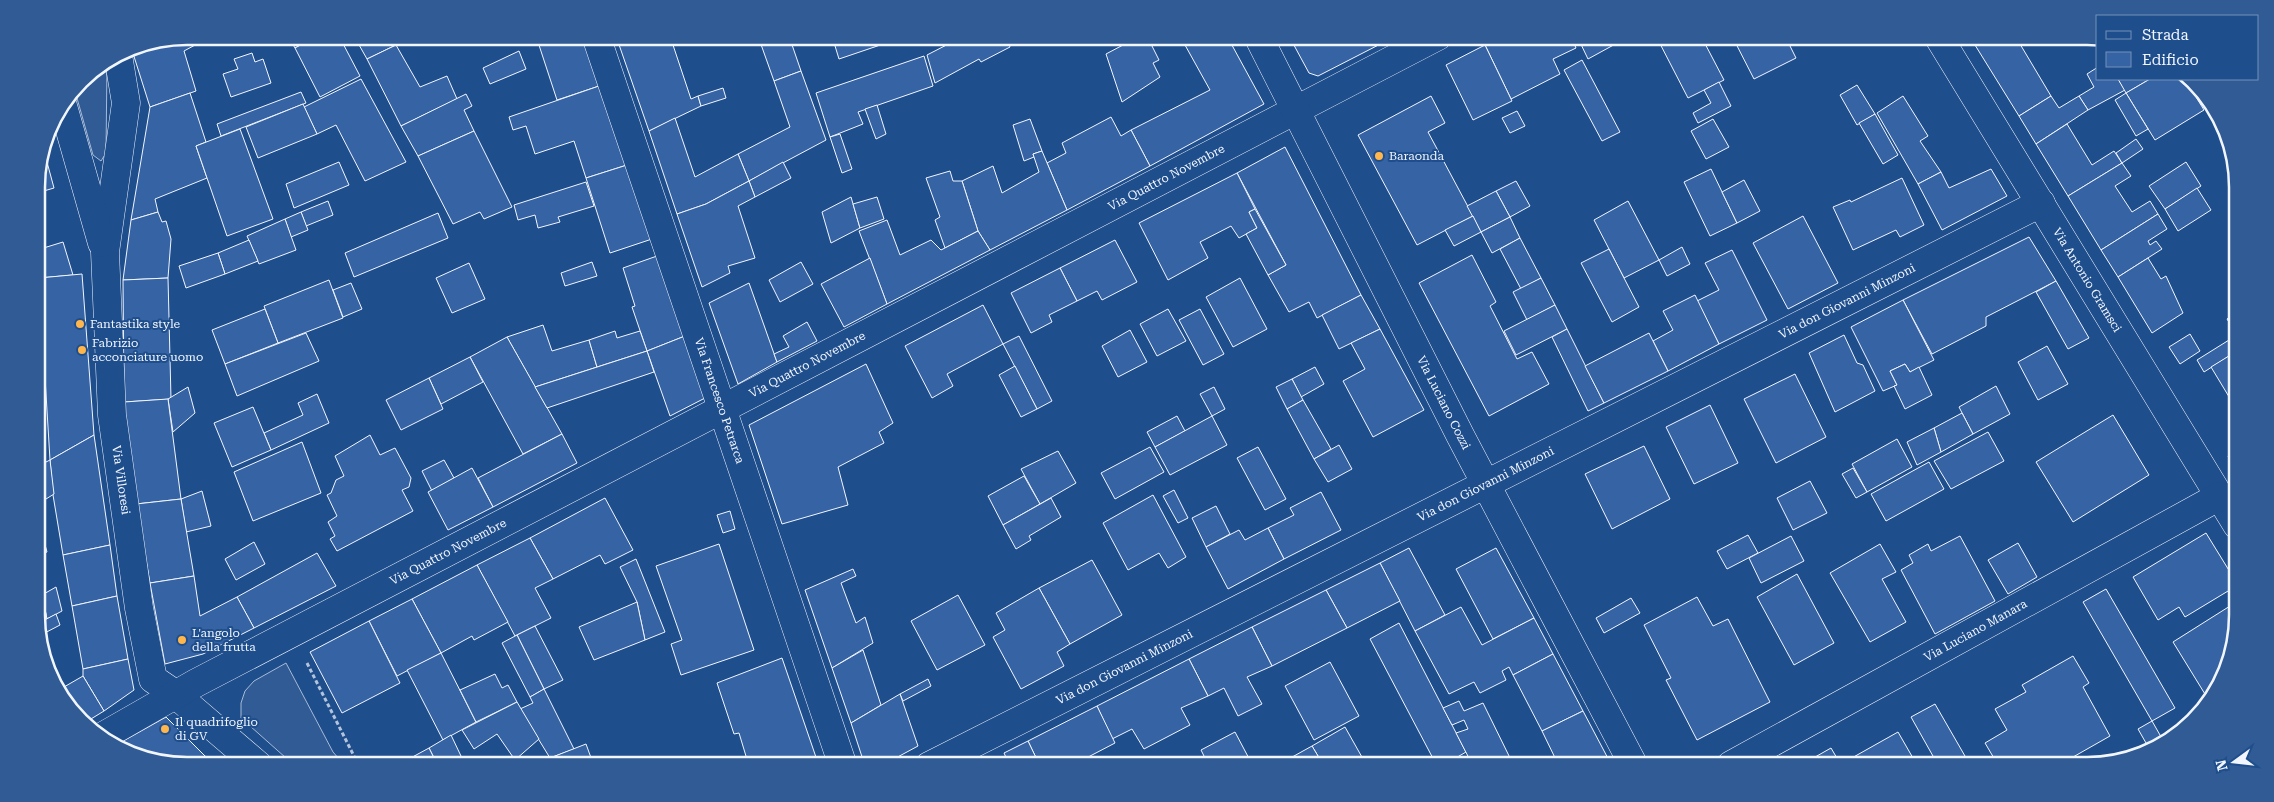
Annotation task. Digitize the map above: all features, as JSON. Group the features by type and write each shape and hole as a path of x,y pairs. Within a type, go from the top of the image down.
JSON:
{"street":[{"name":"Via Francesco Petrarca","path":"599,45 840,757"},
{"name":"Via Luciano Cozzi","path":"1263,45 1486,482 1629,757"},
{"name":"Via Quattro Novembre","path":"108,733 176,694 723,411 1421,45"},
{"name":"Via Antonio Gramsci","path":"1944,45 2229,510"},
{"name":"Via Villoresi","path":"119,62 126,103 105,252 112,415 139,608 153,679 176,694 249,757"},
{"name":"Via Villoresi","path":"65,114 105,252"},
{"name":"Via don Giovanni Minzoni","path":"947,757 1486,482 2041,203"},
{"name":"Via Luciano Manara","path":"1747,757 2220,496"}],"path":[{"path":"292,634 354,757"}],"shaded area":[{"path":"107,70 106,153 101,161 93,155 77,98"},
{"path":"286,663 337,757 285,757 241,718 241,703 245,691 254,681"}],"building":[{"path":"195,45 184,51 196,91 150,107 134,56 160,48"},
{"path":"300,45 344,45 360,76 320,97 295,48"},
{"path":"359,45 396,45 367,59"},
{"path":"396,45 420,87 447,76 457,99 401,126 367,59"},
{"path":"539,45 585,45 599,86 557,100"},
{"path":"619,45 673,45 691,99 698,96 701,106 649,131"},
{"path":"761,45 792,45 801,71 774,81"},
{"path":"835,45 880,45 839,59"},
{"path":"946,45 1009,45 1010,47 981,62 979,59 935,83 927,55"},
{"path":"1123,45 1152,45 1159,60 1153,63 1160,77 1122,102 1106,54"},
{"path":"1185,45 1232,45 1264,104 1150,166 1131,130 1210,90"},
{"path":"1294,45 1378,45 1318,76 1309,73"},
{"path":"1485,45 1575,45 1576,48 1553,59 1560,74 1511,99"},
{"path":"1485,45 1512,101 1473,120 1446,65"},
{"path":"1581,45 1614,45 1588,59"},
{"path":"1661,45 1706,45 1724,80 1688,98"},
{"path":"1737,45 1790,45 1796,58 1754,79"},
{"path":"1975,45 2021,45 2051,96 2019,116"},
{"path":"519,51 526,69 490,84 483,68"},
{"path":"252,53 255,62 263,59 271,83 231,97 223,74 238,69 234,59"},
{"path":"924,56 933,86 858,112 863,124 830,137 816,93"},
{"path":"1582,60 1620,132 1602,141 1564,70"},
{"path":"2096,68 2096,80 2119,80 2125,90 2088,110 2079,96 2094,87 2087,74"},
{"path":"801,71 826,140 749,181 738,154 790,127 774,81"},
{"path":"361,79 406,162 365,181 336,125 317,134 304,107"},
{"path":"2119,80 2148,80 2126,93"},
{"path":"2148,80 2180,80 2194,94 2204,110 2155,140 2126,93"},
{"path":"1719,82 1731,106 1698,123 1693,113 1711,103 1704,90"},
{"path":"1857,85 1875,114 1857,125 1840,95"},
{"path":"599,86 627,165 586,178 574,141 535,154 526,126 513,130 509,117"},
{"path":"723,88 726,98 701,106 698,96"},
{"path":"301,92 306,103 221,136 217,124"},
{"path":"190,93 206,142 196,146 207,178 155,199 158,212 131,220 150,107"},
{"path":"2126,93 2148,129 2136,136 2115,100"},
{"path":"466,94 472,106 464,110 474,131 418,156 401,126"},
{"path":"1431,96 1445,123 1428,132 1473,216 1417,245 1358,135"},
{"path":"1903,96 1928,136 1920,141 1941,172 1918,184 1877,113"},
{"path":"2051,96 2059,108 2079,96 2088,110 2036,144 2019,116"},
{"path":"303,104 317,134 258,158 246,127"},
{"path":"877,105 886,134 876,139 865,109"},
{"path":"1517,111 1525,126 1510,133 1502,118"},
{"path":"1875,114 1898,155 1883,164 1859,123"},
{"path":"1111,117 1121,136 1131,130 1150,166 1067,210 1047,163 1066,153 1062,143"},
{"path":"675,118 695,177 738,154 749,181 706,204 677,214 649,131"},
{"path":"1030,119 1042,151 1033,154 1034,157 1024,161 1013,125"},
{"path":"1713,119 1729,147 1706,159 1691,131"},
{"path":"2067,124 2092,165 2114,151 2122,163 2068,196 2036,144"},
{"path":"240,129 273,219 227,236 196,146"},
{"path":"474,131 512,207 484,219 480,212 453,224 418,156"},
{"path":"840,134 852,169 842,173 830,137"},
{"path":"2136,139 2143,149 2122,163 2116,153"},
{"path":"1285,147 1361,295 1317,318 1309,302 1289,312 1268,275 1286,265 1237,173"},
{"path":"1042,151 1067,210 990,250 978,231 962,181 993,166 1002,193 1039,172 1033,154"},
{"path":"339,162 349,185 294,208 286,184"},
{"path":"783,162 791,178 755,197 749,181"},
{"path":"2186,162 2201,186 2165,209 2149,186"},
{"path":"47,163 54,188 45,191"},
{"path":"2122,163 2131,176 2115,186 2132,212 2150,201 2158,214 2101,250 2068,196"},
{"path":"627,165 652,239 610,253 586,178"},
{"path":"1711,169 1737,223 1710,236 1684,182"},
{"path":"1991,169 2007,196 1942,230 1918,184 1941,172 1949,188"},
{"path":"950,171 953,181 962,181 978,231 945,248 935,220 940,217 926,178"},
{"path":"1237,173 1255,209 1249,212 1257,228 1239,238 1231,226 1200,242 1208,258 1168,280 1139,223"},
{"path":"1902,178 1924,225 1900,237 1896,230 1853,250 1833,207 1850,200 1851,202"},
{"path":"1744,180 1760,211 1737,223 1722,192"},
{"path":"749,181 755,197 738,206 755,258 728,266 730,273 702,287 677,214 706,204"},
{"path":"1516,181 1530,206 1510,217 1496,191"},
{"path":"586,182 594,206 558,217 560,222 538,228 535,215 518,220 514,205"},
{"path":"2197,188 2211,210 2178,231 2165,209"},
{"path":"1496,191 1510,217 1481,232 1467,206"},
{"path":"851,197 860,228 831,243 822,212"},
{"path":"877,197 884,219 860,228 853,204"},
{"path":"328,201 333,215 306,226 301,212"},
{"path":"1628,201 1659,260 1624,278 1594,220"},
{"path":"1255,209 1286,265 1268,275 1246,234 1257,228 1249,212"},
{"path":"158,212 162,222 166,221 171,239 168,278 123,280 131,220"},
{"path":"301,212 308,230 291,237 285,219"},
{"path":"438,213 448,238 354,277 345,253"},
{"path":"2158,214 2167,229 2148,241 2150,245 2156,241 2162,249 2118,277 2101,250"},
{"path":"1473,216 1481,232 1454,246 1445,230"},
{"path":"1803,216 1838,283 1788,309 1753,243"},
{"path":"1510,217 1520,238 1492,253 1481,232"},
{"path":"285,219 296,250 259,264 247,236"},
{"path":"887,220 900,255 931,240 941,250 978,231 990,250 887,304 859,231"},
{"path":"2029,237 2056,281 1986,317 1986,326 1932,354 1903,300"},
{"path":"1520,238 1541,278 1521,289 1500,249"},
{"path":"249,240 258,261 225,274 218,253"},
{"path":"1115,240 1137,282 1102,300 1097,291 1077,301 1060,268"},
{"path":"63,242 73,275 45,277 45,248"},
{"path":"1682,247 1690,264 1667,276 1659,260"},
{"path":"1609,249 1639,307 1612,322 1581,263"},
{"path":"1732,250 1767,320 1719,344 1697,301 1719,290 1705,263"},
{"path":"218,253 225,274 186,288 179,266"},
{"path":"1472,255 1496,302 1490,306 1517,359 1532,352 1549,384 1489,416 1419,283"},
{"path":"657,256 685,336 647,351 632,307 635,306 623,268"},
{"path":"870,258 887,304 844,327 821,284"},
{"path":"2148,258 2161,279 2166,276 2183,313 2152,333 2118,277"},
{"path":"592,262 597,276 565,286 561,273"},
{"path":"801,262 813,284 780,302 769,280"},
{"path":"469,263 485,299 452,313 436,278"},
{"path":"1060,268 1077,301 1049,315 1052,322 1031,333 1011,293"},
{"path":"82,274 94,435 50,460 45,377 45,277"},
{"path":"168,278 171,399 124,402 123,280"},
{"path":"1240,278 1267,329 1233,347 1206,297"},
{"path":"1541,278 1555,305 1527,320 1513,292"},
{"path":"329,280 343,318 278,343 264,306"},
{"path":"2056,281 2089,338 2068,349 2036,292"},
{"path":"351,283 362,309 343,317 333,290"},
{"path":"749,283 777,362 738,384 709,303"},
{"path":"1361,295 1380,329 1339,349 1322,315"},
{"path":"1695,295 1719,344 1668,371 1653,341 1673,330 1663,311"},
{"path":"1903,300 1934,360 1910,372 1905,364 1890,371 1897,385 1883,391 1851,327"},
{"path":"983,305 1003,344 947,374 953,386 932,398 905,346"},
{"path":"1555,305 1567,329 1516,355 1504,331"},
{"path":"265,309 278,343 225,364 212,330"},
{"path":"1168,309 1186,341 1157,356 1140,324"},
{"path":"1200,309 1224,354 1203,365 1179,320"},
{"path":"807,322 817,341 777,362 774,354 789,347 783,336"},
{"path":"543,325 552,351 589,340 597,367 535,387 507,337"},
{"path":"1380,329 1424,410 1373,437 1343,381 1365,369 1351,343"},
{"path":"1567,329 1604,403 1588,411 1552,337"},
{"path":"1130,330 1147,362 1118,377 1102,346"},
{"path":"615,331 617,338 640,331 647,351 597,367 589,340"},
{"path":"306,333 319,361 237,396 225,364"},
{"path":"1649,333 1668,371 1604,403 1585,366"},
{"path":"2190,334 2200,351 2180,364 2169,347"},
{"path":"1844,335 1857,363 1863,365 1875,391 1835,412 1809,353"},
{"path":"685,336 707,397 670,416 647,351"},
{"path":"1019,336 1052,401 1037,409 1003,344"},
{"path":"507,337 562,434 523,454 470,357"},
{"path":"2229,340 2229,356 2204,372 2197,360"},
{"path":"2047,346 2068,384 2038,400 2018,362"},
{"path":"647,351 654,372 547,408 535,387"},
{"path":"2229,356 2229,397 2211,367"},
{"path":"470,357 483,382 441,404 429,378"},
{"path":"866,364 893,423 879,432 884,443 838,467 848,505 782,524 749,425"},
{"path":"1905,364 1910,372 1919,367 1932,395 1905,409 1894,386 1897,385 1890,371"},
{"path":"1015,366 1037,409 1021,417 999,375"},
{"path":"1315,367 1324,384 1301,397 1292,379"},
{"path":"1795,374 1826,437 1776,463 1744,399"},
{"path":"429,378 443,409 401,430 386,400"},
{"path":"1292,379 1303,400 1287,409 1276,387"},
{"path":"1996,386 2010,414 1973,434 1959,407"},
{"path":"188,387 195,413 173,432 168,399"},
{"path":"1214,387 1225,409 1212,416 1200,394"},
{"path":"317,394 329,423 271,450 264,433 303,415 298,403"},
{"path":"168,399 181,499 136,504 124,402"},
{"path":"1303,400 1331,449 1314,459 1287,409"},
{"path":"1710,405 1738,463 1694,484 1666,427"},
{"path":"253,407 271,450 232,467 214,423"},
{"path":"1962,413 1973,434 1941,452 1934,428"},
{"path":"2113,415 2149,475 2073,522 2036,462"},
{"path":"1177,416 1185,431 1155,447 1147,432"},
{"path":"1212,416 1227,445 1170,475 1155,447"},
{"path":"1934,428 1941,452 1917,465 1907,442"},
{"path":"1988,432 2004,461 1951,489 1934,461"},
{"path":"562,434 577,463 493,507 478,478"},
{"path":"94,435 110,545 63,555 53,495 50,460"},
{"path":"370,435 380,455 395,448 411,478 409,487 402,490 413,511 337,551 330,539 335,536 328,522 337,516 327,495 331,493 336,480 344,476 335,456"},
{"path":"1897,439 1912,467 1867,492 1852,464"},
{"path":"302,442 321,493 253,521 234,472"},
{"path":"1339,445 1352,469 1328,482 1314,459"},
{"path":"1644,446 1670,499 1612,529 1585,474"},
{"path":"1150,447 1164,472 1115,499 1101,473"},
{"path":"1258,447 1286,499 1265,510 1237,458"},
{"path":"1058,451 1076,483 1040,504 1021,469"},
{"path":"50,460 54,494 45,500 45,462"},
{"path":"444,460 454,478 432,491 422,471"},
{"path":"1929,462 1944,489 1886,521 1871,494"},
{"path":"472,468 493,507 448,530 428,492"},
{"path":"1853,468 1867,492 1856,498 1842,474"},
{"path":"1024,476 1040,504 1003,525 988,496"},
{"path":"1810,481 1827,513 1793,530 1777,498"},
{"path":"1174,490 1188,518 1178,523 1163,496"},
{"path":"202,491 211,526 186,532 181,499"},
{"path":"1321,492 1341,530 1284,559 1268,528 1294,515 1290,508"},
{"path":"1153,495 1186,557 1168,568 1159,553 1128,570 1103,523"},
{"path":"605,498 633,550 605,564 600,555 553,579 530,538"},
{"path":"1051,498 1061,517 1029,536 1031,540 1016,549 1003,525"},
{"path":"181,499 194,576 150,583 136,504"},
{"path":"1216,506 1230,534 1206,547 1192,518"},
{"path":"730,511 735,529 723,533 717,515"},
{"path":"1268,528 1284,559 1228,589 1206,547 1239,530 1245,540"},
{"path":"2206,533 2229,570 2229,590 2185,617 2179,607 2158,620 2133,577"},
{"path":"1748,535 1758,553 1727,569 1717,551"},
{"path":"1791,536 1804,561 1761,583 1749,558"},
{"path":"1960,536 1995,601 1935,634 1901,570 1913,563 1909,555 1928,544 1931,551"},
{"path":"530,538 553,579 535,588 551,618 515,636 477,565"},
{"path":"254,542 265,564 236,580 225,559"},
{"path":"2018,543 2037,577 2008,594 1988,560"},
{"path":"719,544 754,650 681,675 671,644 682,640 656,566"},
{"path":"1880,544 1896,572 1882,579 1906,622 1870,642 1830,573"},
{"path":"110,545 117,596 72,606 63,555"},
{"path":"1409,548 1445,615 1415,631 1380,563"},
{"path":"1496,548 1534,618 1493,639 1456,569"},
{"path":"317,553 336,586 254,628 237,597"},
{"path":"636,559 665,632 645,640 637,602 620,567"},
{"path":"1092,560 1122,615 1070,644 1039,588"},
{"path":"1380,563 1400,601 1347,628 1326,590"},
{"path":"477,565 508,622 474,640 472,636 441,653 412,599"},
{"path":"853,569 856,576 841,583 856,623 865,617 873,643 832,668 805,590"},
{"path":"1797,574 1834,643 1794,665 1757,597"},
{"path":"194,576 200,616 237,597 254,628 203,654 165,664 150,583"},
{"path":"56,587 62,611 47,619 45,609 45,593"},
{"path":"1039,588 1070,644 1057,652 1064,666 1021,689 993,637 1005,630 996,613"},
{"path":"2106,589 2175,708 2152,721 2083,602"},
{"path":"1326,590 1347,628 1272,666 1252,627"},
{"path":"958,595 985,645 937,670 911,621"},
{"path":"117,596 128,659 83,669 72,606"},
{"path":"1697,597 1713,626 1728,619 1770,702 1697,740 1666,680 1671,678 1644,625"},
{"path":"1631,598 1640,613 1604,633 1596,618"},
{"path":"412,599 441,653 397,676 369,621"},
{"path":"637,602 645,640 594,660 579,627"},
{"path":"1461,607 1482,645 1534,618 1553,654 1513,675 1509,667 1502,671 1506,680 1480,693 1474,682 1449,694 1415,631"},
{"path":"2229,607 2228,633 2224,651 2218,669 2205,694 2173,642"},
{"path":"56,614 60,625 46,632 45,620"},
{"path":"369,621 400,683 342,713 310,652"},
{"path":"1399,623 1466,752 1457,757 1432,757 1370,639"},
{"path":"535,626 563,680 544,689 517,635"},
{"path":"1252,627 1272,666 1247,677 1262,704 1238,716 1224,688 1208,696 1189,659"},
{"path":"517,635 544,689 530,697 502,643"},
{"path":"863,650 881,705 851,723 832,668"},
{"path":"441,653 476,722 443,740 407,670"},
{"path":"1553,654 1583,711 1542,731 1513,675"},
{"path":"2073,656 2089,683 2083,687 2110,736 2073,757 1993,757 1985,743 2007,730 1995,709 2026,692 2022,685"},
{"path":"782,658 816,757 746,757 739,733 734,734 717,683"},
{"path":"128,659 134,690 104,711 83,676 83,669"},
{"path":"1189,659 1208,696 1181,708 1190,725 1144,749 1132,729 1112,739 1097,706"},
{"path":"1330,662 1359,716 1314,740 1285,686"},
{"path":"495,674 502,688 508,685 517,702 476,722 460,690"},
{"path":"83,676 104,711 91,719 80,708 65,687"},
{"path":"928,679 931,686 903,701 900,694"},
{"path":"544,689 574,749 549,757 520,709 533,703 530,697"},
{"path":"900,694 918,746 898,757 862,757 851,723"},
{"path":"1459,701 1464,711 1483,703 1510,757 1468,757 1456,733 1468,729 1464,720 1452,725 1443,708"},
{"path":"517,702 539,739 518,757 513,757 497,734 474,749 462,730"},
{"path":"1935,704 1966,757 1934,757 1911,717"},
{"path":"1097,706 1115,743 1088,757 1036,757 1028,741"},
{"path":"1583,711 1607,757 1555,757 1542,731"},
{"path":"166,717 206,757 169,756 151,752 123,741"},
{"path":"2152,721 2161,736 2146,744 2138,729"},
{"path":"1345,727 1362,757 1319,757 1312,746"},
{"path":"1235,732 1248,757 1204,757 1201,750"},
{"path":"1898,732 1912,757 1854,757"},
{"path":"451,735 461,756 434,757 429,748"},
{"path":"1028,741 1036,757 1006,757 1004,753"},
{"path":"586,744 591,757 553,757"},
{"path":"1312,746 1319,757 1292,757"},
{"path":"429,748 434,757 412,757"},
{"path":"1831,748 1836,757 1815,757"}],"place":[{"name":"Baraonda","path":"1379,156"},
{"name":"Fantastika style","path":"80,324"},
{"name":"Fabrizio acconciature uomo","path":"82,350"},
{"name":"L'angolo della frutta","path":"182,640"},
{"name":"Il quadrifoglio di GV","path":"165,729"}]}
